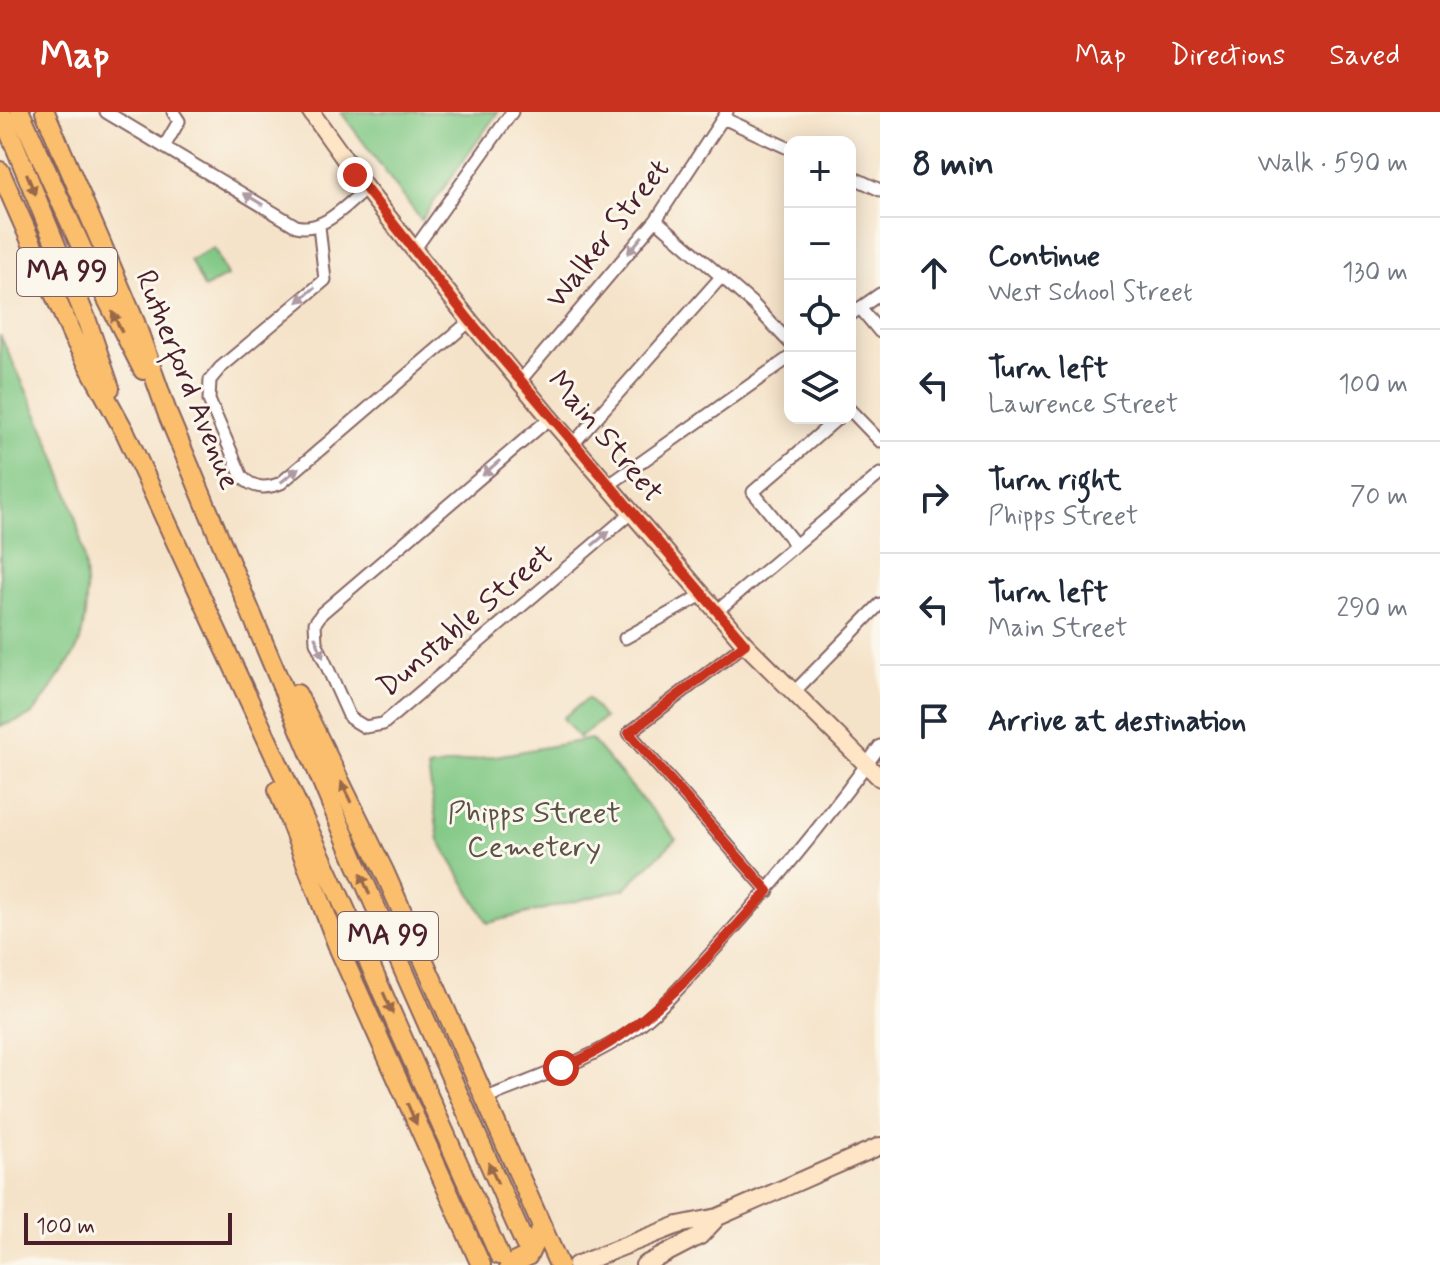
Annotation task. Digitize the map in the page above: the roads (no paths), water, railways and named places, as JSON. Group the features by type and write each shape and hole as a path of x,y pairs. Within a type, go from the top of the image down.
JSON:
{"main road":[{"name":"MA 99","path":"1,112 87,321 126,434 365,952 501,1262"},
{"name":"MA 99","path":"20,112 122,332 168,415"},
{"name":"Rutherford Avenue","path":"45,112 135,322 168,415 258,625"},
{"name":"Main Street","path":"311,112 366,189 550,418 745,644 880,778"},
{"path":"0,171 73,337 126,434"},
{"name":"MA 99","path":"258,625 368,892 525,1244"},
{"path":"258,625 330,758 559,1265"},
{"path":"226,652 332,933 463,1229 474,1261 525,1259 538,1237 538,1221"},
{"path":"576,1265 678,1225 718,1217 880,1146"},
{"path":"644,1265 700,1236 718,1217"}],"street":[{"path":"106,112 296,226 319,226 366,189"},
{"path":"164,147 179,121 173,112"},
{"path":"414,250 512,112"},
{"path":"725,115 784,146"},
{"name":"Walker Street","path":"520,381 656,220 725,115"},
{"path":"856,179 880,190"},
{"path":"656,220 753,304 784,337"},
{"path":"319,226 325,280 220,368 210,380 209,400 242,477 250,485 267,488 281,483 470,321"},
{"path":"573,444 722,276"},
{"path":"856,311 880,294"},
{"path":"856,313 880,332"},
{"path":"609,485 784,361"},
{"path":"856,416 880,441"},
{"name":"Dunstable Street","path":"550,418 322,613 315,623 316,642 350,718 365,727 383,724 632,512"},
{"path":"795,544 753,492 831,424"},
{"path":"717,611 880,474"},
{"path":"625,638 702,595"},
{"path":"794,692 880,604"},
{"path":"745,644 629,733 768,891"},
{"path":"484,1099 580,1061 634,1029 688,978 768,891 880,746"}],"park label":[{"name":"Phipps Street Cemetery","path":"534,830"}]}
